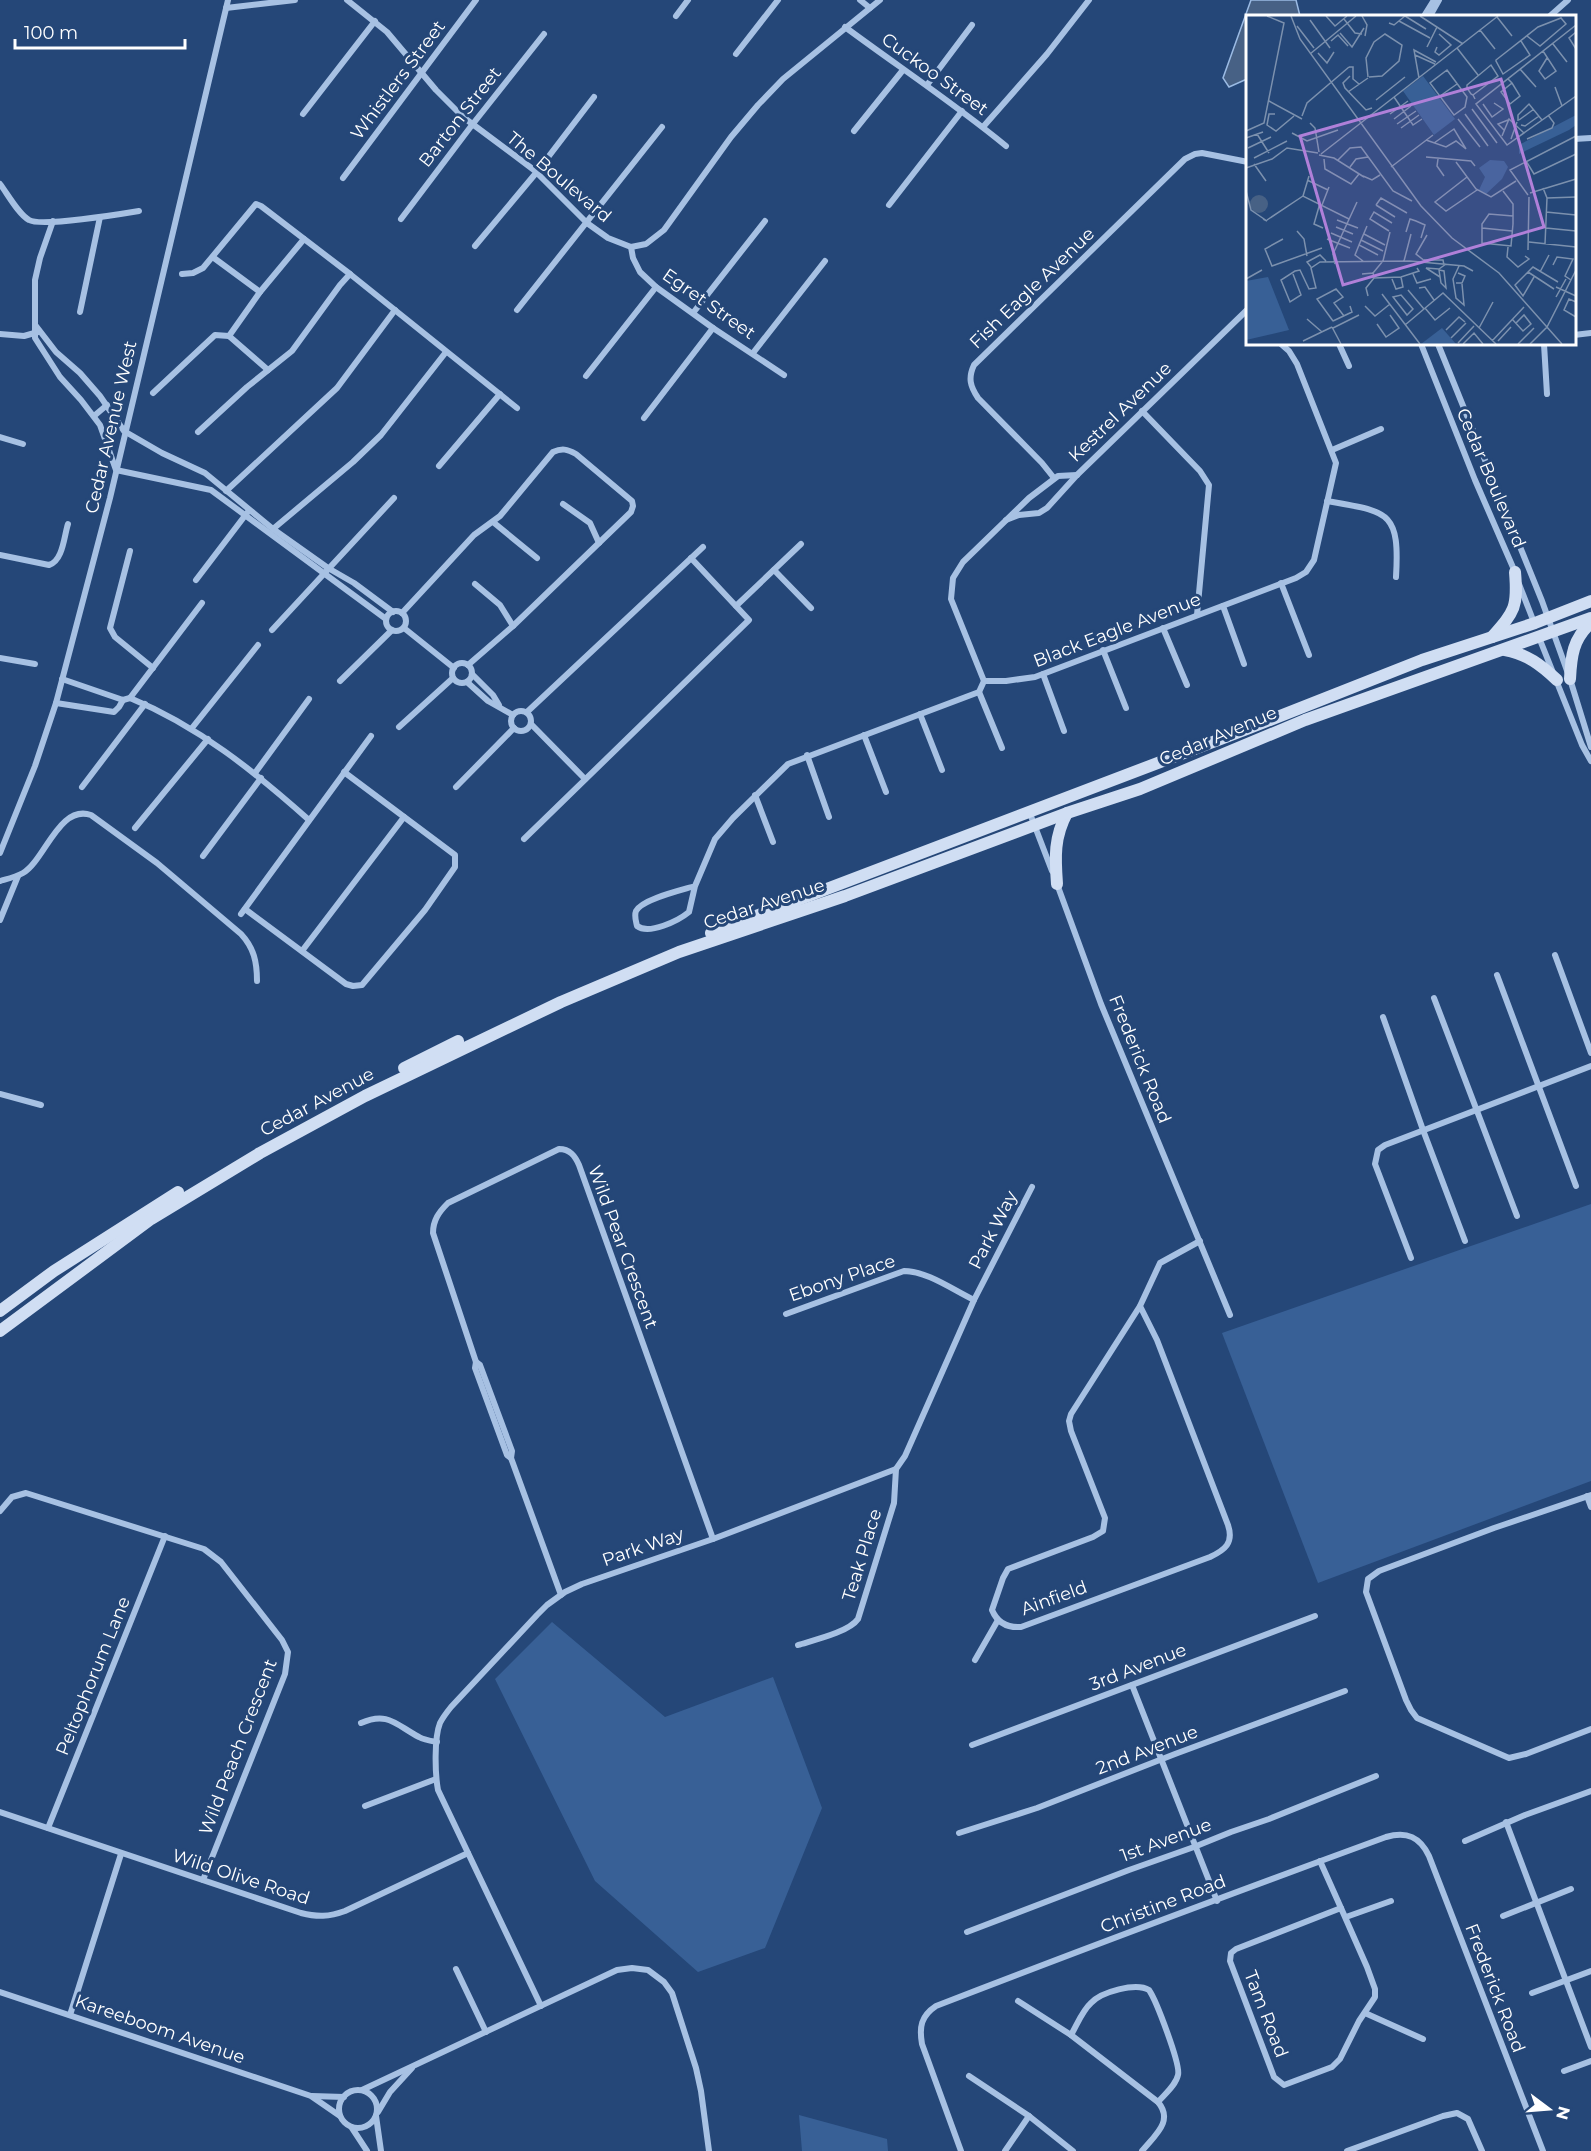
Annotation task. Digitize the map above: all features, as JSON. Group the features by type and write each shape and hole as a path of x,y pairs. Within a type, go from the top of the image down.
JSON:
{"main road":[{"path":"1491,638 1515,606 1515,572"},
{"name":"Cedar Avenue","path":"0,1311 54,1271 164,1200 276,1136 433,1053 548,999 646,958 1422,660 1534,623 1591,601"},
{"name":"Cedar Avenue","path":"0,1331 168,1208 307,1126 448,1055 561,1002 679,952 845,896 1067,813 1140,789 1305,720 1591,618"},
{"path":"1502,650 1524,655 1564,680 1574,645 1584,629 1591,623"},
{"path":"1057,884 1056,843 1060,826 1067,813"}],"street":[{"name":"Cedar Avenue West","path":"0,853 35,766 56,702 116,470 228,0"},
{"path":"226,8 295,0"},
{"name":"The Boulevard","path":"347,0 375,21 445,99 472,125 536,172 587,223 608,238 630,248"},
{"name":"Whistlers Street","path":"343,178 476,0"},
{"path":"676,16 688,0"},
{"path":"736,54 778,0"},
{"path":"860,0 870,8"},
{"path":"630,248 645,244 664,230 704,171 745,119 796,67 880,0"},
{"path":"983,127 1047,54 1089,0"},
{"path":"1425,15 1434,0"},
{"path":"1431,15 1439,0"},
{"path":"1551,15 1568,0"},
{"path":"303,114 375,21"},
{"path":"927,86 972,25"},
{"name":"Cuckoo Street","path":"845,27 962,111 1006,146"},
{"name":"Barton Street","path":"402,219 544,34"},
{"path":"854,131 903,70"},
{"path":"475,246 594,97"},
{"path":"889,205 962,111"},
{"path":"517,310 662,127"},
{"path":"1576,139 1591,138"},
{"name":"Fish Eagle Avenue","path":"1054,478 978,398 970,381 974,365 1185,159 1202,153 1246,162"},
{"path":"0,184 27,220 37,222 139,211"},
{"path":"182,274 199,271 214,258 256,204 350,274 517,408"},
{"path":"80,312 99,217"},
{"path":"693,313 765,220"},
{"path":"53,221 37,270 35,292 37,333 54,369 94,417 106,438 116,470 211,490 247,513 326,571 354,583 393,612 402,613"},
{"path":"229,336 260,292 304,239"},
{"name":"Egret Street","path":"630,248 636,267 656,287 784,375"},
{"path":"214,258 260,292"},
{"path":"753,353 825,261"},
{"path":"198,432 292,351 334,292 350,274"},
{"path":"586,376 656,287"},
{"path":"222,496 328,398 395,310"},
{"name":"Kestrel Avenue","path":"1006,520 1019,515 1043,512 1077,475 1246,311"},
{"path":"644,418 713,328"},
{"path":"0,334 24,336 37,333"},
{"path":"37,333 80,373 124,431 162,453 195,467 227,490 247,513 273,529 386,619 387,626 392,630 398,631 404,628 406,622 402,613"},
{"path":"1576,334 1591,333"},
{"path":"153,393 209,338 220,334 229,336 268,370"},
{"name":"Black Eagle Avenue","path":"984,681 1012,681 1043,674 1301,576 1311,566 1336,465 1297,364 1282,345"},
{"path":"1339,345 1349,366"},
{"name":"Cedar Boulevard","path":"1421,345 1459,442 1515,572 1539,638 1564,680"},
{"name":"Cedar Boulevard","path":"1438,345 1548,618 1564,680"},
{"path":"1545,345 1547,394"},
{"path":"273,529 381,435 446,352"},
{"path":"54,369 66,361"},
{"path":"438,466 500,394"},
{"path":"94,417 106,405"},
{"path":"1142,411 1200,471 1209,485 1197,615"},
{"path":"1332,450 1380,429"},
{"path":"0,438 23,444"},
{"path":"399,727 453,678 454,668 459,664 468,665 513,626 631,512 632,501 568,449 561,448 553,452 493,522 474,535 402,613"},
{"path":"1054,478 1062,475 1077,475"},
{"name":"Kestrel Avenue","path":"984,681 951,599 951,587 960,566 1006,520 1054,478"},
{"path":"272,630 394,498"},
{"path":"1327,501 1372,509 1386,517 1394,528 1396,537 1396,577"},
{"path":"563,504 590,523 599,543"},
{"path":"196,579 247,513"},
{"path":"493,522 537,558"},
{"path":"0,555 49,566 54,564 68,524"},
{"path":"736,606 801,544"},
{"path":"527,712 703,547"},
{"path":"130,551 110,628 115,637 153,668"},
{"path":"524,839 749,620 691,558"},
{"path":"774,570 811,608"},
{"path":"475,584 500,605 513,626"},
{"path":"1281,584 1309,655"},
{"path":"56,702 114,712 153,668 202,603"},
{"path":"1223,606 1244,664"},
{"path":"386,619 393,612"},
{"path":"404,628 454,668"},
{"path":"1163,628 1186,685"},
{"path":"340,681 392,630"},
{"path":"192,728 258,645"},
{"path":"1103,650 1126,708"},
{"path":"0,658 35,664"},
{"path":"468,665 472,674 493,695 500,706"},
{"path":"453,678 461,683 467,682 472,674"},
{"path":"1043,674 1064,731"},
{"path":"62,679 145,704 192,728 258,776 309,820"},
{"path":"1564,680 1591,747"},
{"path":"1564,680 1582,745 1591,761"},
{"path":"695,886 650,900 640,906 635,914 637,926 642,929 650,928 687,914 695,886 715,839 755,795 788,764 979,692 984,681"},
{"path":"467,682 488,701 513,715"},
{"path":"979,692 1002,748"},
{"path":"203,856 309,699"},
{"path":"82,787 145,704"},
{"path":"514,728 511,722 513,715 521,711 527,712 531,718 531,724 585,779"},
{"path":"920,714 942,770"},
{"path":"514,728 523,730 531,724"},
{"path":"456,788 514,728"},
{"path":"864,735 886,792"},
{"path":"344,772 455,855 456,861 455,867 425,910 362,985 353,986 346,984 302,951 243,912 309,820 344,772 371,736"},
{"path":"135,828 208,739"},
{"path":"807,755 829,817"},
{"path":"755,795 773,842"},
{"name":"Frederick Road","path":"1029,811 1101,1004 1230,1315"},
{"path":"0,880 18,876 28,869 57,831 72,816 81,813 92,815 157,863 250,943 254,954 257,981"},
{"path":"302,951 404,817"},
{"path":"0,920 18,876"},
{"path":"1555,955 1591,1053"},
{"path":"1497,975 1576,1186"},
{"path":"1434,998 1517,1216"},
{"path":"1383,1017 1466,1241"},
{"path":"1411,1258 1375,1164 1378,1150 1423,1130 1591,1066"},
{"path":"0,1094 41,1106"},
{"name":"Wild Pear Crescent","path":"561,1595 511,1458 512,1451 493,1409 480,1365 476,1362 435,1242 433,1225 448,1203 559,1149 572,1154 579,1166 712,1539"},
{"name":"Park Way","path":"541,2006 441,1798 436,1779 437,1742 441,1722 451,1707 542,1610 561,1595 582,1584 712,1539 896,1469 910,1446 974,1300 1032,1187"},
{"name":"Ainfield","path":"1140,1305 1157,1340 1231,1533 1228,1544 1220,1552 1210,1557 1020,1627 1007,1626 998,1620 992,1610 1008,1569 1093,1538 1103,1531 1105,1518 1071,1431 1070,1418 1073,1408 1140,1305 1162,1261 1200,1241"},
{"name":"Ebony Place","path":"786,1314 904,1271 924,1276 974,1300"},
{"name":"Teak Place","path":"798,1646 844,1629 856,1622 894,1503 896,1469"},
{"name":"Wild Peach Crescent","path":"0,1511 12,1497 26,1493 204,1549 214,1555 282,1640 288,1652 285,1674 203,1880"},
{"path":"1591,1507 1589,1496 1494,1528 1379,1571 1368,1579 1366,1592 1406,1700 1417,1718 1509,1758 1526,1754 1591,1729"},
{"name":"Peltophorum Lane","path":"48,1828 165,1536"},
{"name":"3rd Avenue","path":"972,1745 1315,1616"},
{"path":"975,1660 998,1620"},
{"path":"1132,1685 1216,1901"},
{"name":"2nd Avenue","path":"959,1833 1037,1808 1345,1691"},
{"path":"361,1723 379,1718 390,1720 419,1737 437,1742"},
{"name":"1st Avenue","path":"967,1932 1376,1776"},
{"path":"365,1806 436,1779"},
{"path":"1465,1840 1506,1822 1591,1791"},
{"name":"Wild Olive Road","path":"0,1812 301,1913 325,1917 345,1911 468,1853"},
{"path":"1506,1822 1591,2047"},
{"name":"Christine Road","path":"962,2151 922,2044 921,2027 925,2016 936,2006 1160,1920 1396,1834 1416,1838"},
{"name":"Frederick Road","path":"1416,1838 1425,1847 1435,1871 1543,2151"},
{"path":"70,2015 121,1854"},
{"name":"Tam Road","path":"1320,1861 1346,1917 1375,1989 1375,1997 1359,2021 1340,2059 1332,2067 1284,2085 1274,2077 1230,1961 1232,1953 1236,1949 1341,1908"},
{"path":"1503,1916 1571,1889"},
{"path":"1346,1917 1391,1901"},
{"path":"367,2151 352,2128 340,2116 339,2107 344,2097 353,2091 362,2090 400,2071 412,2068 617,1970 632,1968 648,1970 664,1982 675,2002 702,2091 709,2151"},
{"path":"456,1969 486,2032"},
{"path":"1532,1993 1591,1971"},
{"path":"1071,2036 1086,2009 1096,1998 1134,1986 1149,1990 1179,2072 1176,2081 1158,2102"},
{"name":"Kareeboom Avenue","path":"0,1992 311,2096 340,2116"},
{"path":"1018,2001 1071,2036 1158,2102 1165,2113 1161,2127 1142,2151"},
{"path":"1365,2013 1423,2039"},
{"path":"1564,2071 1591,2061"},
{"path":"352,2128 364,2128 369,2125 390,2092 412,2068"},
{"path":"969,2076 1029,2116 1073,2151"},
{"path":"362,2090 372,2096 377,2107 381,2151"},
{"name":"Kareeboom Avenue","path":"311,2096 344,2097"},
{"path":"1347,2151 1457,2113 1468,2119 1472,2125 1482,2151"},
{"path":"1005,2151 1029,2116"}],"shaded area":[{"path":"1251,0 1296,0 1300,15 1246,15 1246,79 1229,87 1223,78"},
{"path":"1591,1204 1591,1481 1318,1583 1222,1333"},
{"path":"552,1622 665,1717 773,1677 822,1808 765,1948 698,1972 595,1881 495,1679"},
{"path":"799,2115 887,2139 888,2151 802,2151"}]}
